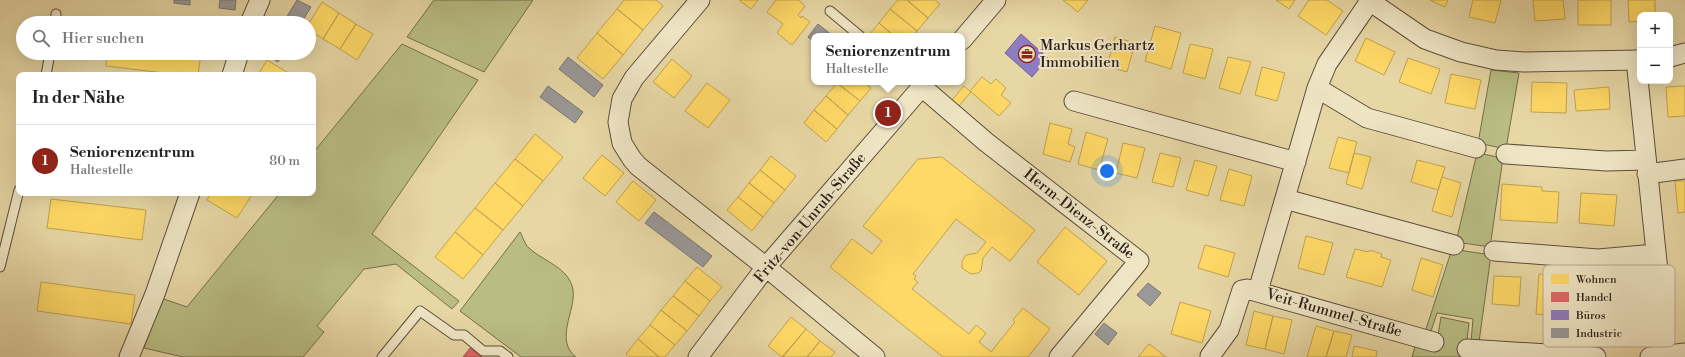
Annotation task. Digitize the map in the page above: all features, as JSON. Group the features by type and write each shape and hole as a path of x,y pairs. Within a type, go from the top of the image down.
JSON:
{"street":[{"path":"253,16 260,0"},
{"path":"700,0 627,88 619,112 619,132 626,152 638,166 766,267 875,357"},
{"path":"965,36 996,0"},
{"path":"1369,1 1425,39 1461,52 1496,60 1524,62 1637,60"},
{"name":"Veit-Rummel-Straße","path":"1369,1 1334,53 1317,88 1258,291 1434,342"},
{"path":"1673,56 1685,53"},
{"path":"233,72 237,60"},
{"path":"1640,84 1646,167 1656,265"},
{"name":"Fritz-von-Unruh-Straße","path":"698,357 766,267 920,85"},
{"name":"Herm-Dienz-Straße","path":"922,85 986,142 1139,261 1060,357"},
{"path":"1317,88 1367,118 1476,148"},
{"path":"1074,101 1296,162"},
{"path":"1506,154 1606,161 1646,167 1685,169"},
{"path":"129,357 155,294 189,196"},
{"path":"1285,199 1454,245"},
{"path":"1494,251 1598,259 1656,254"},
{"path":"1210,357 1229,330 1242,290 1247,289 1258,291"},
{"path":"1467,349 1596,357"},
{"path":"1660,356 1685,353"}],"lane":[{"path":"830,11 856,33"},
{"path":"47,72 49,60"},
{"path":"0,267 18,196"},
{"path":"382,357 420,311 454,335 464,336 483,350 500,351 508,357"}],"green space":[{"path":"434,0 533,0 484,72 407,37"},
{"path":"402,44 478,80 372,234 459,301 452,309 396,264 364,269 317,326 324,332 303,357 183,357 144,348 161,298 187,307 278,196 316,196 316,149"},
{"path":"1491,70 1519,73 1506,149 1478,143"},
{"path":"1477,153 1503,158 1490,247 1456,242"},
{"path":"520,232 528,247 561,270 571,282 573,298 566,334 570,350 576,357 521,357 460,311"},
{"path":"1452,249 1491,255 1479,342 1471,342 1473,319 1437,313 1430,334 1425,332"},
{"path":"1441,317 1469,323 1465,357 1412,357 1416,343 1436,347"}],"building: Wohnen":[{"path":"624,0 656,0 663,6 643,30 617,9"},
{"path":"739,0 758,0 751,9"},
{"path":"776,0 798,0 805,6 798,15 810,22 792,45 777,33 783,24 767,12"},
{"path":"898,0 907,0 928,18 917,31 890,9"},
{"path":"907,0 935,0 940,4 928,18"},
{"path":"1063,0 1088,0 1078,12"},
{"path":"1276,0 1295,0 1289,9"},
{"path":"1309,0 1327,0 1343,11 1326,35 1298,16"},
{"path":"1430,0 1448,0 1445,7"},
{"path":"1473,0 1501,0 1495,23 1469,17"},
{"path":"1533,0 1563,0 1565,19 1535,21"},
{"path":"1578,0 1611,0 1611,25 1578,25"},
{"path":"1628,0 1655,0 1655,12 1637,12 1637,21 1629,22"},
{"path":"322,2 339,13 323,39 316,34 316,16 313,16"},
{"path":"617,9 643,30 623,55 597,33"},
{"path":"890,9 917,31 915,33 891,33 879,23"},
{"path":"339,13 356,24 340,49 323,39"},
{"path":"879,23 891,33 871,33"},
{"path":"356,24 373,34 357,60 340,49"},
{"path":"1155,26 1181,33 1171,69 1145,61"},
{"path":"597,33 623,55 603,79 577,58"},
{"path":"1115,37 1135,43 1127,72 1107,66"},
{"path":"1366,38 1395,52 1384,75 1355,61"},
{"path":"1190,44 1213,49 1205,79 1183,73"},
{"path":"1228,57 1251,62 1240,94 1219,88"},
{"path":"1408,58 1440,69 1431,94 1399,82"},
{"path":"672,59 692,76 674,98 653,82"},
{"path":"106,60 200,60 198,72 156,72 106,66"},
{"path":"267,60 287,72 260,72"},
{"path":"1262,67 1285,73 1277,101 1255,95"},
{"path":"1451,74 1481,80 1475,109 1445,103"},
{"path":"982,77 991,84 996,79 1006,88 1001,95 1011,103 999,116 970,91"},
{"path":"1532,82 1567,83 1566,113 1531,112"},
{"path":"707,83 730,100 708,128 685,111"},
{"path":"835,85 840,85 860,101 848,115 826,96"},
{"path":"840,85 867,85 871,88 860,101"},
{"path":"964,86 971,92 957,108 950,102"},
{"path":"1685,86 1685,116 1668,117 1666,87"},
{"path":"1609,87 1610,109 1576,111 1574,90"},
{"path":"826,96 848,115 837,129 814,110"},
{"path":"814,110 837,129 826,142 804,123"},
{"path":"1050,123 1072,129 1068,144 1075,147 1070,162 1043,154"},
{"path":"1086,132 1108,139 1099,170 1078,164"},
{"path":"535,134 563,157 543,181 515,159"},
{"path":"1338,137 1357,142 1349,173 1329,168"},
{"path":"1123,143 1145,148 1137,178 1116,173"},
{"path":"1160,153 1181,158 1173,187 1152,182"},
{"path":"1354,153 1371,157 1362,189 1346,184"},
{"path":"602,155 624,173 605,196 583,178"},
{"path":"771,156 796,176 785,190 760,170"},
{"path":"942,157 1035,230 1010,261 992,247 983,258 981,271 971,274 962,268 962,261 966,255 977,253 986,242 956,219 913,274 916,276 914,279 918,282 912,289 969,334 976,325 986,333 979,342 991,352 1015,322 1013,320 1023,308 1050,329 1028,357 943,357 830,267 852,239 872,254 882,241 863,226 918,159"},
{"path":"515,159 543,181 523,206 495,183"},
{"path":"1195,160 1217,166 1208,196 1186,190"},
{"path":"1417,160 1445,167 1438,190 1411,182"},
{"path":"1229,169 1252,176 1244,206 1220,200"},
{"path":"760,170 785,190 774,203 749,183"},
{"path":"1442,177 1461,183 1452,217 1432,211"},
{"path":"633,181 656,200 639,221 616,202"},
{"path":"1675,181 1685,181 1685,212 1678,213"},
{"path":"495,183 523,206 503,230 475,208"},
{"path":"749,183 774,203 763,217 738,197"},
{"path":"1502,184 1542,187 1542,191 1559,192 1557,223 1500,220"},
{"path":"1581,193 1617,195 1614,226 1579,223"},
{"path":"209,196 251,196 237,218 207,200"},
{"path":"738,197 763,217 752,231 727,210"},
{"path":"51,199 146,210 142,240 47,228"},
{"path":"475,208 503,230 483,255 455,232"},
{"path":"1065,227 1107,261 1079,295 1037,262"},
{"path":"455,232 483,255 463,279 435,257"},
{"path":"1306,236 1333,243 1324,275 1298,268"},
{"path":"1205,245 1235,253 1228,277 1198,268"},
{"path":"1355,249 1369,252 1370,250 1382,254 1381,257 1391,260 1382,287 1346,277"},
{"path":"1421,258 1443,265 1433,297 1412,290"},
{"path":"697,267 722,287 710,301 685,281"},
{"path":"1539,274 1543,274 1543,315 1536,314"},
{"path":"1494,276 1521,277 1519,306 1492,304"},
{"path":"685,281 710,301 699,316 673,296"},
{"path":"41,282 135,295 131,324 37,311"},
{"path":"673,296 699,316 687,331 661,310"},
{"path":"1180,302 1211,311 1202,343 1171,334"},
{"path":"661,310 687,331 675,345 650,325"},
{"path":"1254,311 1273,316 1265,349 1246,345"},
{"path":"1273,316 1292,320 1284,354 1265,349"},
{"path":"791,317 806,329 782,357 768,346"},
{"path":"650,325 675,345 665,357 659,357 638,339"},
{"path":"1316,326 1334,331 1326,357 1307,357"},
{"path":"806,329 820,341 807,357 783,357"},
{"path":"1334,331 1352,335 1346,357 1326,357"},
{"path":"638,339 659,357 630,357 626,354"},
{"path":"820,341 835,352 831,357 807,357"},
{"path":"1149,344 1166,357 1138,357"},
{"path":"1354,346 1377,351 1376,357 1352,357"}],"building: Handel":[{"path":"470,348 482,357 463,357"}],"building: Büros":[{"path":"1021,34 1048,58 1032,77 1005,53"}],"building: Industrie":[{"path":"174,0 190,0 190,5 174,3"},
{"path":"220,0 236,0 235,10 219,8"},
{"path":"297,0 311,7 305,16 287,16"},
{"path":"818,24 829,33 811,33"},
{"path":"568,57 603,85 594,97 559,69"},
{"path":"548,86 583,112 575,123 540,97"},
{"path":"654,212 712,256 703,267 645,223"},
{"path":"1148,283 1161,293 1150,306 1137,295"},
{"path":"1104,323 1117,333 1108,345 1095,334"}],"place":[{"name":"Markus Gerhartz Immobilien","path":"1027,54"},
{"name":"Seniorenzentrum","path":"888,113"}]}
